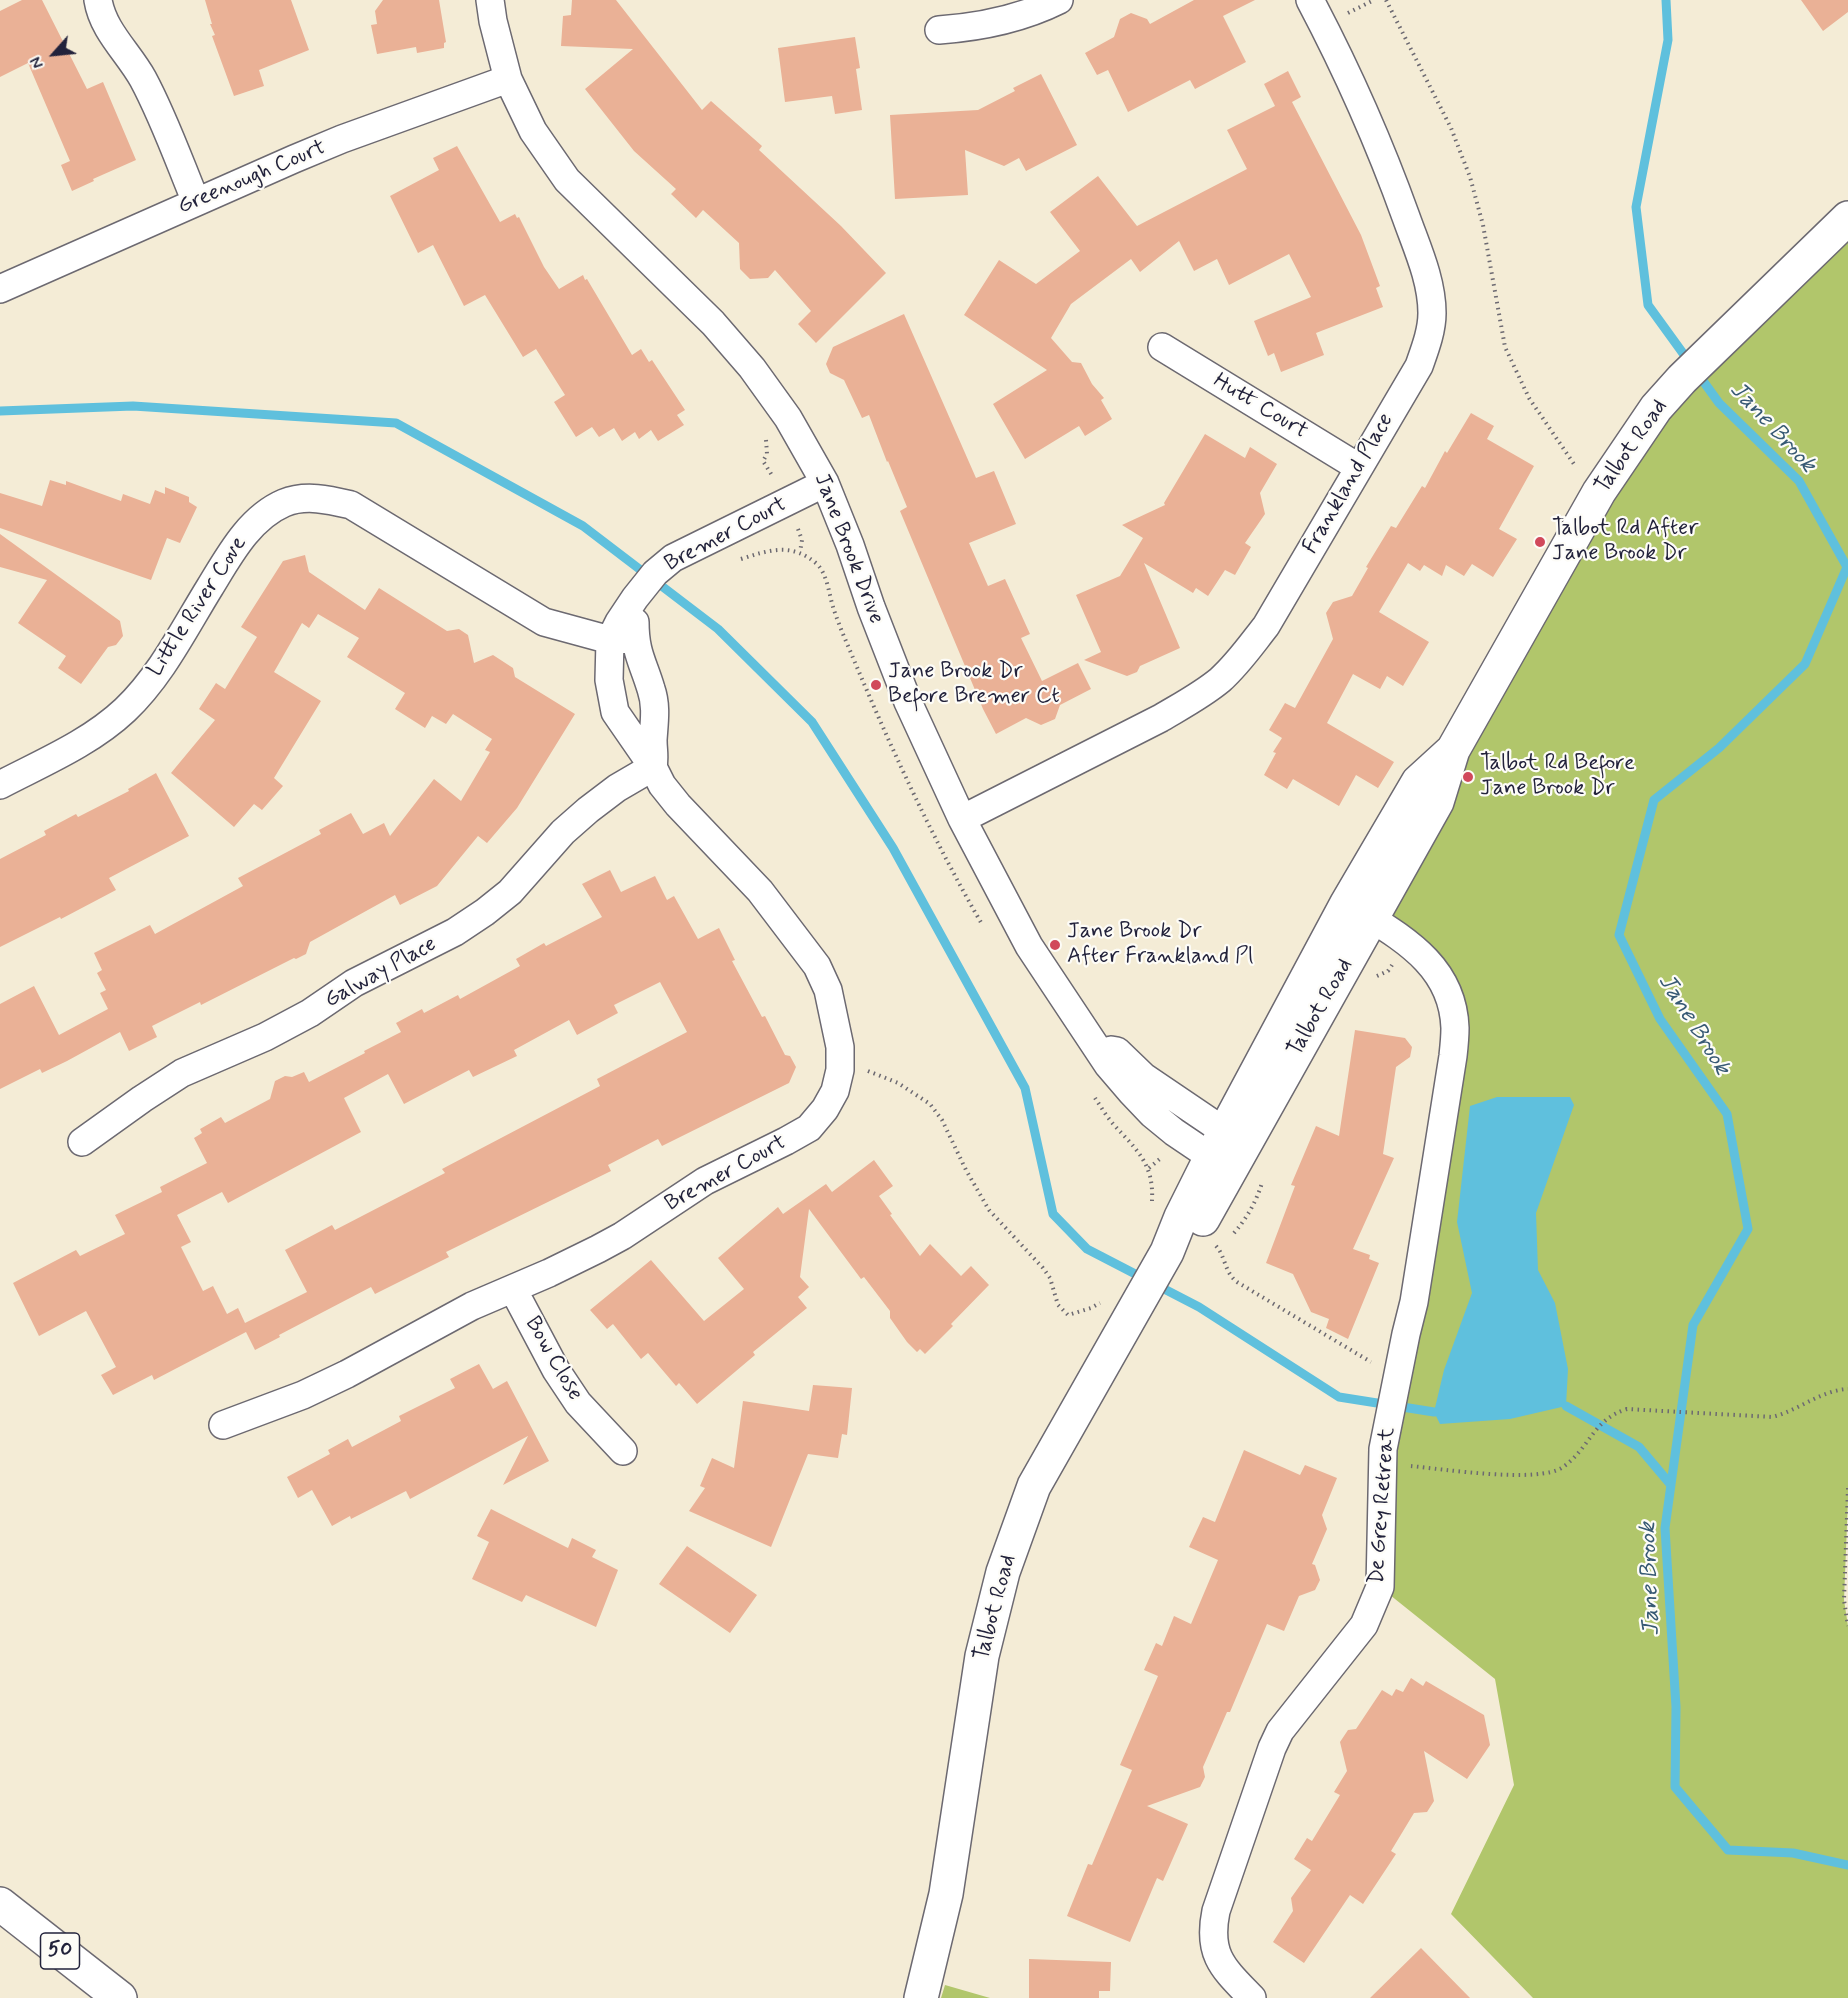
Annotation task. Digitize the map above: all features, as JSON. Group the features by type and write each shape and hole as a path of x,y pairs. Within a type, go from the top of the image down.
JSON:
{"main road":[{"name":"Talbot Road","path":"921,1998 946,1894 982,1656 1003,1572 1034,1486 1167,1252 1200,1224 1228,1150 1359,911 1418,782 1453,750 1599,492 1656,408 1682,379 1848,218"},
{"name":"50","path":"0,1904 120,1998"}],"street":[{"path":"98,0 106,25 142,77 196,202"},
{"name":"Jane Brook Drive","path":"490,0 492,21 508,79 533,131 567,180 713,323 752,368 788,418 825,483 850,544 870,607 908,702 962,819 1029,946 1063,1001 1098,1048 1117,1051 1228,1150"},
{"path":"939,30 971,28 1007,21 1059,0"},
{"name":"Frankland Place","path":"962,819 1161,718 1220,680 1243,656 1266,626 1419,366 1428,341 1432,315 1430,291 1424,266 1382,150 1310,0"},
{"name":"Greenough Court","path":"0,289 342,139 508,79"},
{"name":"Hutt Court","path":"1162,347 1358,467"},
{"name":"Bremer Court","path":"223,1425 303,1395 348,1374 472,1306 598,1249 705,1181 786,1142 809,1128 825,1109 835,1091 840,1070 840,1047 828,990 817,966 760,891 678,805 662,785 615,712 609,680 635,598 655,573 673,558 825,483"},
{"name":"Little River Cove","path":"0,785 100,730 125,711 163,664 232,552 249,530 265,515 285,503 326,498 351,505 544,622 623,640"},
{"name":"Bremer Court","path":"623,640 639,658 652,690 655,706 653,768"},
{"name":"Galway Place","path":"82,1142 183,1073 265,1037 310,1013 354,983 455,932 510,892 563,832 588,810 616,788 653,768"},
{"name":"De Grey Retreat","path":"1252,1998 1222,1965 1215,1949 1212,1929 1216,1911 1272,1748 1280,1731 1364,1625 1380,1587 1383,1449 1418,1279 1453,1056 1455,1027 1451,1004 1440,976 1421,953 1359,911"},
{"name":"Bow Close","path":"513,1289 537,1330 556,1370 578,1403 623,1451"}],"path":[{"path":"1386,0 1462,153 1480,214 1500,328 1512,364 1529,398 1559,443 1584,478 1599,492"},
{"path":"764,432 767,454 763,461 788,502 802,540 800,552"},
{"path":"739,560 770,551 792,550 800,552 819,567 845,639 896,760 931,832 984,928"},
{"path":"840,1070 874,1072 898,1083 930,1104 942,1120 966,1170 989,1210 1050,1278 1058,1305 1063,1312 1068,1316 1077,1313 1091,1308 1104,1298"},
{"path":"1092,1092 1112,1122 1142,1155 1149,1168 1152,1182 1151,1208"},
{"path":"1149,1168 1161,1158"},
{"path":"1214,1244 1230,1276 1237,1282 1383,1368 1396,1381"},
{"path":"1411,1466 1479,1473 1541,1474 1562,1468 1585,1446 1603,1420 1627,1409 1772,1417 1787,1414 1827,1394 1848,1389"},
{"path":"1848,1488 1844,1600 1848,1626"}],"green space":[{"path":"1848,218 1848,1499 1844,1600 1848,1626 1848,1998 1533,1998 1451,1914 1514,1785 1495,1679 1380,1587 1451,1004 1371,919 1599,492"},
{"path":"945,1985 990,1998 941,1998"}],"water":[{"path":"1497,1097 1570,1097 1574,1105 1536,1213 1538,1270 1555,1303 1568,1369 1566,1406 1510,1419 1440,1424 1434,1412 1444,1370 1472,1293 1457,1222 1470,1106"}],"building":[{"path":"22,0 42,0 87,89 103,82 136,160 72,191 61,165 70,161 28,63 0,77 0,11"},
{"path":"205,0 291,0 309,50 259,70 264,86 234,96 212,36 215,35"},
{"path":"383,0 439,0 446,42 444,48 417,53 416,47 377,54 371,25 377,24 375,11"},
{"path":"572,0 616,0 702,110 711,101 762,146 759,150 841,226 886,273 816,343 798,324 811,311 775,270 768,278 750,279 740,269 739,243 703,210 696,218 671,194 676,189 634,151 585,89 633,49 561,46 563,16 571,15"},
{"path":"1194,0 1255,0 1223,16 1246,62 1195,89 1190,80 1128,112 1108,70 1097,75 1085,53 1114,37 1120,19 1131,13 1147,19 1150,24"},
{"path":"1801,0 1848,0 1848,12 1823,31"},
{"path":"855,37 860,68 856,69 862,110 835,114 832,96 785,102 778,48"},
{"path":"1288,71 1301,97 1292,102 1361,235 1380,286 1376,288 1383,307 1316,333 1324,355 1281,372 1274,353 1268,356 1254,321 1311,297 1289,254 1229,285 1217,259 1194,271 1179,241 1140,272 1131,259 1071,304 1051,338 1072,362 1081,363 1092,384 1104,398 1101,400 1112,419 1085,436 1079,426 1025,459 993,404 1047,370 964,315 999,260 1036,284 1080,251 1050,212 1098,176 1137,226 1247,169 1227,130 1275,106 1264,84"},
{"path":"1041,74 1077,145 1026,171 1019,158 1004,166 965,150 968,195 895,199 890,115 978,110 1015,91 1013,88"},
{"path":"457,146 500,222 515,214 517,218 519,217 544,267 559,289 583,275 585,280 587,279 632,355 641,349 649,362 652,360 685,410 677,415 684,425 658,441 651,430 639,439 635,432 622,441 614,428 599,437 592,427 576,437 554,402 565,395 536,349 523,357 485,295 464,306 433,245 418,253 390,196 439,170 433,158"},
{"path":"904,314 976,478 994,471 1016,524 969,543 988,586 1005,579 1030,634 1021,638 1042,681 1078,663 1091,689 1060,705 1055,719 1041,725 1026,718 996,734 983,709 900,511 907,507 869,415 862,418 844,380 830,373 826,364 833,347"},
{"path":"1471,413 1494,426 1487,439 1534,466 1499,529 1517,539 1493,577 1472,564 1464,576 1446,565 1442,576 1424,565 1420,571 1408,563 1379,612 1429,642 1403,686 1387,676 1380,689 1353,674 1327,723 1394,762 1378,788 1356,775 1339,806 1293,779 1287,789 1264,775 1276,753 1273,752 1282,738 1269,730 1285,703 1295,708 1333,639 1326,613 1333,602 1352,596 1368,568 1366,567 1391,526 1396,528 1422,486 1425,488 1445,451 1447,453"},
{"path":"1205,434 1245,458 1250,447 1277,464 1260,493 1265,514 1245,543 1251,547 1235,575 1225,570 1208,596 1196,588 1193,593 1144,563 1180,648 1140,666 1137,672 1127,676 1084,660 1101,652 1076,595 1120,576 1143,538 1122,525 1165,505 1164,503"},
{"path":"50,480 66,485 66,481 121,501 123,494 150,504 155,490 165,494 165,487 189,497 189,502 197,507 180,543 167,538 151,580 0,528 0,493 42,506"},
{"path":"0,534 120,621 123,636 116,645 108,647 81,684 58,668 66,656 18,623 47,580 0,567"},
{"path":"305,555 309,572 365,610 379,588 447,631 459,629 468,635 474,663 493,655 513,668 515,677 575,714 517,808 487,843 478,836 437,886 400,905 395,895 310,942 306,954 152,1026 157,1037 129,1051 120,1032 42,1073 40,1069 0,1089 0,1004 34,986 59,1035 108,1009 100,993 106,990 97,973 102,970 94,953 150,925 155,934 243,886 238,878 321,834 319,830 351,813 363,834 384,823 390,836 434,779 461,801 490,752 485,750 492,739 453,714 446,724 432,716 425,728 395,709 405,693 347,657 359,638 318,614 309,628 302,623 274,672 321,701 274,778 283,786 262,810 254,804 234,827 171,773 215,720 199,709 216,683 225,689 257,637 241,627 283,561"},
{"path":"156,773 189,836 109,878 116,890 0,947 0,859 46,835 44,831 76,814 78,817 129,791 128,789"},
{"path":"610,870 621,892 655,876 667,900 674,896 698,939 719,928 735,960 732,961 762,1017 765,1016 785,1055 790,1056 796,1067 789,1083 662,1146 658,1139 608,1165 611,1171 446,1252 449,1257 375,1294 371,1287 255,1350 246,1332 154,1380 152,1375 113,1395 101,1375 116,1367 86,1311 39,1336 13,1283 76,1250 80,1256 125,1234 115,1215 162,1192 160,1187 207,1163 194,1138 202,1133 200,1129 221,1117 225,1123 270,1099 275,1081 285,1076 292,1077 304,1072 309,1082 401,1032 396,1023 422,1009 424,1013 458,995 460,999 520,966 516,959 544,943 546,946 602,917 582,884","holes":["660,982 687,1032 597,1079 600,1086 442,1169 445,1173 335,1230 332,1225 285,1250 307,1292 245,1323 238,1308 227,1314 213,1286 203,1291 181,1247 191,1242 177,1215 222,1192 228,1203 361,1132 344,1098 388,1074 404,1104 469,1070 473,1077 517,1056 514,1050 569,1020 577,1035 618,1013 614,1005"]},
{"path":"1355,1030 1405,1038 1412,1047 1410,1057 1396,1067 1383,1154 1394,1158 1353,1249 1370,1255 1369,1259 1379,1263 1348,1339 1326,1328 1329,1319 1311,1312 1293,1274 1266,1263 1295,1186 1291,1185 1316,1126 1339,1136"},
{"path":"874,1160 893,1186 879,1196 920,1256 930,1244 961,1276 971,1266 989,1285 925,1354 920,1349 917,1352 907,1342 890,1318 890,1311 864,1277 861,1279 809,1209 800,1277 809,1287 798,1297 807,1308 753,1352 755,1355 697,1404 679,1383 676,1386 648,1353 641,1359 613,1324 607,1329 590,1310 651,1260 704,1321 744,1289 718,1258 778,1207 783,1214 826,1184 832,1192"},
{"path":"479,1364 493,1389 507,1381 549,1461 503,1485 528,1436 410,1499 406,1491 332,1526 312,1490 298,1498 287,1477 330,1454 328,1450 348,1439 352,1447 401,1421 399,1416 455,1388 450,1379"},
{"path":"813,1385 852,1388 847,1435 842,1434 838,1458 808,1454 771,1547 689,1511 705,1488 700,1486 712,1458 734,1468 743,1401 809,1411"},
{"path":"1244,1450 1300,1475 1305,1465 1337,1478 1322,1515 1327,1529 1312,1564 1315,1565 1320,1580 1315,1590 1299,1596 1284,1631 1267,1624 1230,1712 1227,1712 1203,1767 1205,1777 1200,1787 1147,1806 1188,1824 1163,1881 1157,1878 1130,1942 1067,1916 1088,1864 1092,1865 1132,1770 1120,1765 1158,1676 1144,1670 1156,1643 1162,1646 1174,1616 1191,1624 1218,1560 1189,1547 1203,1517 1215,1522"},
{"path":"491,1509 568,1548 572,1538 596,1550 592,1557 618,1570 596,1627 526,1595 522,1602 472,1579 489,1542 477,1536"},
{"path":"687,1546 757,1595 730,1633 659,1584"},
{"path":"1411,1678 1423,1686 1426,1681 1484,1715 1490,1745 1467,1779 1424,1751 1434,1801 1427,1812 1414,1813 1391,1851 1396,1854 1363,1904 1350,1895 1304,1963 1273,1942 1293,1911 1291,1898 1311,1870 1294,1859 1307,1838 1312,1841 1340,1795 1334,1792 1347,1771 1340,1742 1348,1730 1356,1729 1382,1690 1392,1696 1396,1689 1403,1692"},
{"path":"1421,1948 1470,1998 1370,1998"},
{"path":"1029,1959 1111,1962 1110,1991 1099,1991 1099,1998 1029,1998"}],"waterway":[{"name":"Jane Brook","path":"1666,0 1668,40 1636,207 1648,305 1719,403 1799,481 1847,567 1805,664 1719,748 1654,800 1619,935 1660,1019 1727,1114 1748,1229 1693,1325 1665,1528 1676,1707 1675,1787 1728,1850 1793,1853 1848,1865"},
{"path":"0,411 133,406 396,423 583,526 718,629 812,722 893,848 1025,1088 1053,1214 1087,1249 1199,1307 1339,1397 1434,1412"},
{"path":"1566,1406 1639,1447 1671,1485"}],"place":[{"name":"Talbot Rd After Jane Brook Dr","path":"1540,542"},
{"name":"Jane Brook Dr Before Bremer Ct","path":"876,685"},
{"name":"Talbot Rd Before Jane Brook Dr","path":"1468,777"},
{"name":"Jane Brook Dr After Frankland Pl","path":"1055,945"}]}
